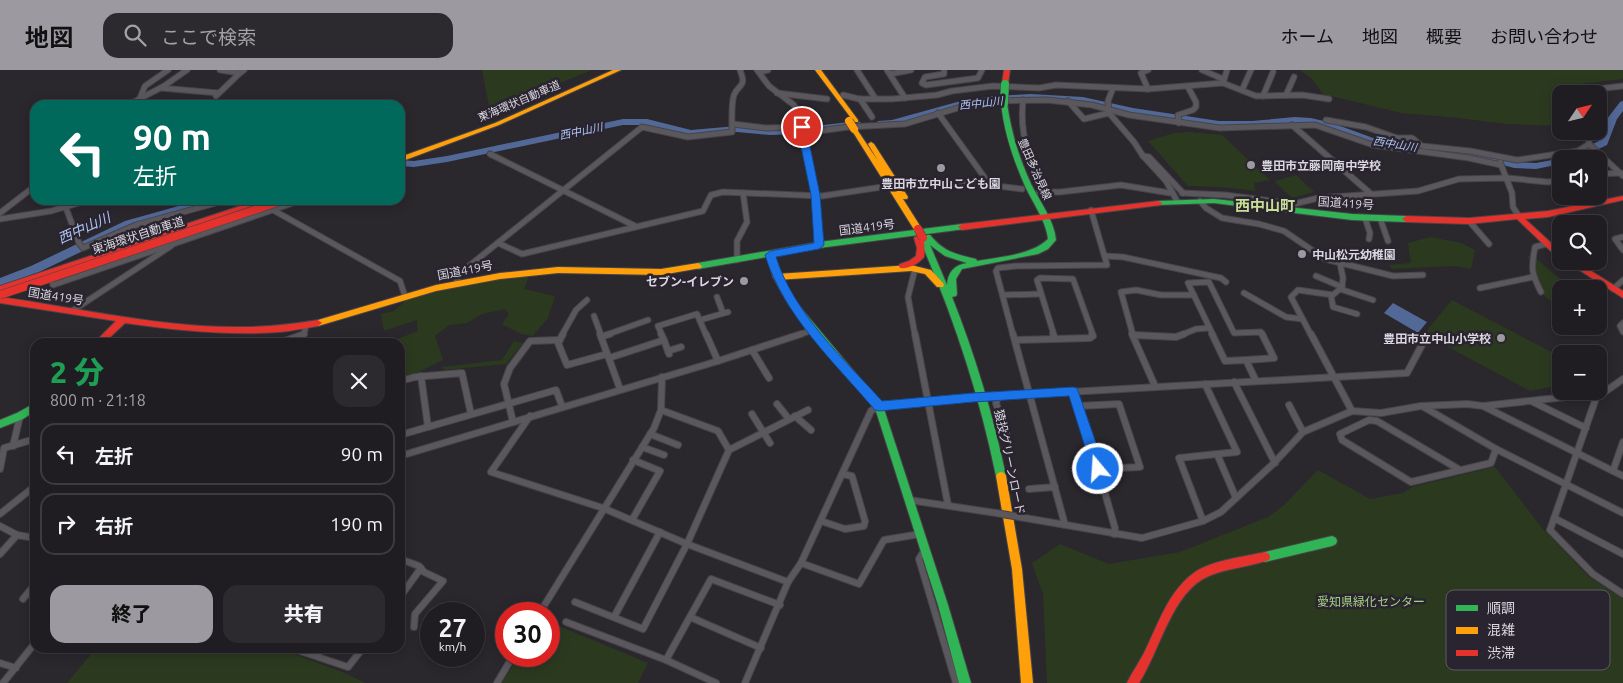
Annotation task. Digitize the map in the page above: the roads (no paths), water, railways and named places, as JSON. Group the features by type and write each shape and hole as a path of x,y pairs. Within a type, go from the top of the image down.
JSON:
{"main road":[{"name":"東海環状自動車道","path":"405,152 539,103 605,70"},
{"name":"東海環状自動車道","path":"405,158 618,70"},
{"path":"812,70 855,125"},
{"path":"818,70 899,186"},
{"name":"豊田多治見線","path":"991,260 1032,253 1047,246 1052,237 1010,141 1004,115 1007,70"},
{"name":"猿投グリーンロード","path":"899,186 942,278 971,356 992,433 1009,522 1021,614 1027,683"},
{"name":"国道419号","path":"0,300 177,327 250,329 306,325 405,296 456,284 531,272 577,270 635,274 661,272 770,255 819,245 1091,210 1180,196 1200,201 1365,218 1469,221 1520,218 1548,214 1623,198"},
{"name":"東海環状自動車道","path":"0,289 252,205"},
{"name":"東海環状自動車道","path":"0,295 269,205"},
{"path":"1520,218 1552,249"},
{"path":"920,233 940,251 952,258 972,262 991,260"},
{"path":"891,268 912,263 920,257 920,233"},
{"path":"770,255 777,277 784,290 812,330 879,406 965,683"},
{"path":"971,356 950,280 954,272 960,267 991,260"},
{"path":"777,277 891,268 918,269 933,275 944,292 964,337"},
{"path":"1583,270 1623,295"},
{"path":"104,338 123,319"},
{"path":"0,424 30,410"},
{"path":"1133,683 1141,672 1172,602 1199,575 1332,542"}],"street":[{"path":"140,98 145,86 168,70"},
{"path":"137,100 187,70"},
{"path":"220,70 242,72"},
{"path":"456,284 458,274 642,127 688,137 732,131 734,95 742,86 743,78 740,70"},
{"path":"758,71 768,70"},
{"path":"857,70 875,98"},
{"path":"905,98 888,72 911,70"},
{"path":"944,70 944,74 925,77 922,83 926,85 978,78 982,70"},
{"path":"1148,70 1141,73 1148,89"},
{"path":"1202,70 1256,96 1312,95 1329,99"},
{"path":"1223,81 1228,70"},
{"path":"1242,90 1251,70"},
{"path":"758,71 769,86 794,105 803,130 816,195 819,245"},
{"path":"159,88 216,95 242,72"},
{"path":"1263,96 1273,72"},
{"path":"1286,95 1294,77"},
{"path":"843,95 860,99 905,98 931,95 940,96 950,94 952,91 993,86 1039,88 1056,85 1148,89 1188,87 1223,81"},
{"path":"1608,88 1623,86"},
{"path":"1179,120 1196,107 1196,102 1188,87"},
{"path":"1113,88 1108,101 1109,110 1134,142 1142,156 1180,196 1225,195 1291,204 1318,198 1418,191 1454,181 1474,178 1552,181"},
{"path":"777,93 782,92 801,97 827,99"},
{"path":"860,99 872,117"},
{"path":"732,124 803,130 885,126 905,124 961,107 995,101 1023,100 1068,102 1128,115 1242,128 1330,124 1366,127 1397,138 1412,138 1422,146 1470,151 1517,160 1578,151 1590,145"},
{"path":"1023,100 1021,121 1027,153 1048,193"},
{"path":"1068,102 1084,119 1109,110"},
{"path":"938,113 990,185"},
{"path":"1330,124 1370,144 1429,154 1464,156 1501,164"},
{"path":"1292,125 1371,194"},
{"path":"1589,140 1590,145 1622,174"},
{"path":"490,154 635,226"},
{"path":"1142,156 1149,157 1180,196"},
{"path":"1498,156 1507,178 1513,207 1520,218"},
{"path":"1607,174 1622,174"},
{"path":"899,186 963,182 1022,189"},
{"path":"1039,192 1061,193 1122,185 1152,192 1170,193"},
{"path":"498,243 522,254 703,211 711,195 723,192 816,195 837,194 882,187"},
{"path":"0,213 30,190"},
{"path":"737,260 737,241 747,222 743,192"},
{"path":"1200,201 1206,208 1222,218 1278,229 1325,259 1393,276 1422,275"},
{"path":"0,219 75,205"},
{"path":"66,208 79,243 83,248 136,225 209,205"},
{"path":"270,205 273,210 400,281 405,296"},
{"path":"0,300 18,284 51,272 53,285 288,205"},
{"path":"1065,525 996,271 998,268 1016,266 1107,265 1091,210"},
{"path":"1365,218 1370,233 1369,240"},
{"path":"1380,218 1388,241"},
{"path":"1469,221 1488,244"},
{"path":"1623,237 1616,239 1616,242 1623,250"},
{"path":"71,311 179,241"},
{"path":"1541,292 1533,277 1531,266 1535,247 1546,244"},
{"path":"1105,256 1123,257 1221,278 1226,282"},
{"path":"1340,263 1343,278 1341,288 1332,295 1298,290 1291,297 1352,411"},
{"path":"914,273 908,296 948,505"},
{"path":"1316,276 1373,300"},
{"path":"1480,288 1533,277"},
{"path":"1016,340 1055,340 1090,338 1094,336 1073,279 1040,278 1037,280 1055,340"},
{"path":"1613,289 1623,280"},
{"path":"1209,282 1234,333 1260,332 1274,358 1225,361 1194,295 1188,283 1209,282"},
{"path":"1155,386 1133,335 1121,292 1125,290 1162,295 1194,295"},
{"path":"1244,293 1286,317 1302,318"},
{"path":"1003,296 1040,294"},
{"path":"1332,295 1333,307 1357,314"},
{"path":"700,320 726,312 717,297"},
{"path":"588,300 576,310 558,343 567,365 608,356 664,340"},
{"path":"681,347 669,352 658,326 697,314 718,361"},
{"path":"594,316 620,390"},
{"path":"601,337 648,320"},
{"path":"1623,323 1620,326 1623,332"},
{"path":"293,338 304,334 306,325"},
{"path":"1133,335 1176,338 1196,329 1209,328"},
{"path":"405,454 562,406 718,361 812,330"},
{"path":"513,422 504,384 510,368 530,341 560,340"},
{"path":"745,683 788,582 801,563 869,414 879,406 1030,393 1408,373 1424,340"},
{"path":"752,350 769,378"},
{"path":"1246,360 1256,381"},
{"path":"405,380 422,376 462,373 470,414"},
{"path":"422,376 428,427"},
{"path":"546,602 650,434 661,410 662,377"},
{"path":"1234,382 1274,463"},
{"path":"1607,391 1621,383"},
{"path":"1204,521 1179,458 1236,452 1206,384"},
{"path":"405,434 509,402 526,400 556,390 562,406"},
{"path":"1073,391 1116,528 1114,534"},
{"path":"997,396 996,403 1008,440"},
{"path":"909,500 1142,538 1204,521 1221,512 1274,463 1303,432 1352,411 1381,413 1421,406 1466,404 1483,406 1552,399"},
{"path":"1595,400 1550,530 1593,574 1623,594"},
{"path":"1533,402 1586,428"},
{"path":"777,404 792,418 811,430"},
{"path":"1078,406 1119,404 1140,463 1140,467 1137,468 1098,469"},
{"path":"1289,406 1303,432"},
{"path":"1421,406 1496,449 1623,513"},
{"path":"1483,406 1623,476"},
{"path":"661,410 718,431 729,450"},
{"path":"575,602 643,629 687,544 729,450 808,410"},
{"path":"752,414 770,443"},
{"path":"13,446 20,416"},
{"path":"530,416 492,472 603,508 687,544 788,582"},
{"path":"1460,470 1377,421 1369,420 1340,434 1342,440 1411,482 1491,463 1496,449"},
{"path":"650,434 678,446"},
{"path":"0,469 4,448 30,441"},
{"path":"1613,471 1623,442"},
{"path":"642,446 664,455"},
{"path":"1217,454 1236,498"},
{"path":"632,520 660,471 633,460"},
{"path":"821,521 845,529 864,526 865,521 852,476 842,474"},
{"path":"1029,489 1055,487"},
{"path":"0,514 30,490"},
{"path":"1554,518 1623,554"},
{"path":"0,526 17,535 30,537"},
{"path":"614,618 660,532"},
{"path":"801,563 859,584 884,540 920,534"},
{"path":"0,554 17,535"},
{"path":"926,553 922,554 919,559 956,683"},
{"path":"405,561 421,568 424,572 441,578 443,581 415,614 414,627"},
{"path":"405,590 421,568"},
{"path":"666,660 711,579 780,604"},
{"path":"23,600 30,591"},
{"path":"690,617 761,648"},
{"path":"566,622 666,660 716,683"},
{"path":"3,683 30,650"},
{"path":"309,653 348,667 359,653"},
{"path":"0,663 16,668"},
{"path":"497,683 507,667"}],"water":[{"path":"1393,303 1427,322 1418,333 1384,313"}],"waterway":[{"name":"西中山川","path":"881,123 892,123 957,105 993,99 1031,97 1083,100 1133,111 1219,124 1252,124 1295,120 1311,121 1329,125 1374,142 1481,156 1514,165 1536,166 1552,163"},
{"name":"西中山川","path":"1588,150 1603,143 1612,119 1623,104"},
{"name":"西中山川","path":"405,163 414,164 447,159 623,122 647,122 691,133 737,129 770,132 798,131 858,124"},
{"name":"西中山川","path":"0,282 35,269 129,224 195,205"}],"place":[{"name":"豊田市立藤岡南中学校","path":"1251,165"},
{"name":"豊田市立中山こども園","path":"941,168"},
{"name":"中山松元幼稚園","path":"1302,254"},
{"name":"セブン-イレブン","path":"744,281"},
{"name":"豊田市立中山小学校","path":"1501,338"}],"district":[{"name":"西中山町","path":"1265,205"}],"park label":[{"name":"愛知県緑化センター","path":"1371,601"}]}
